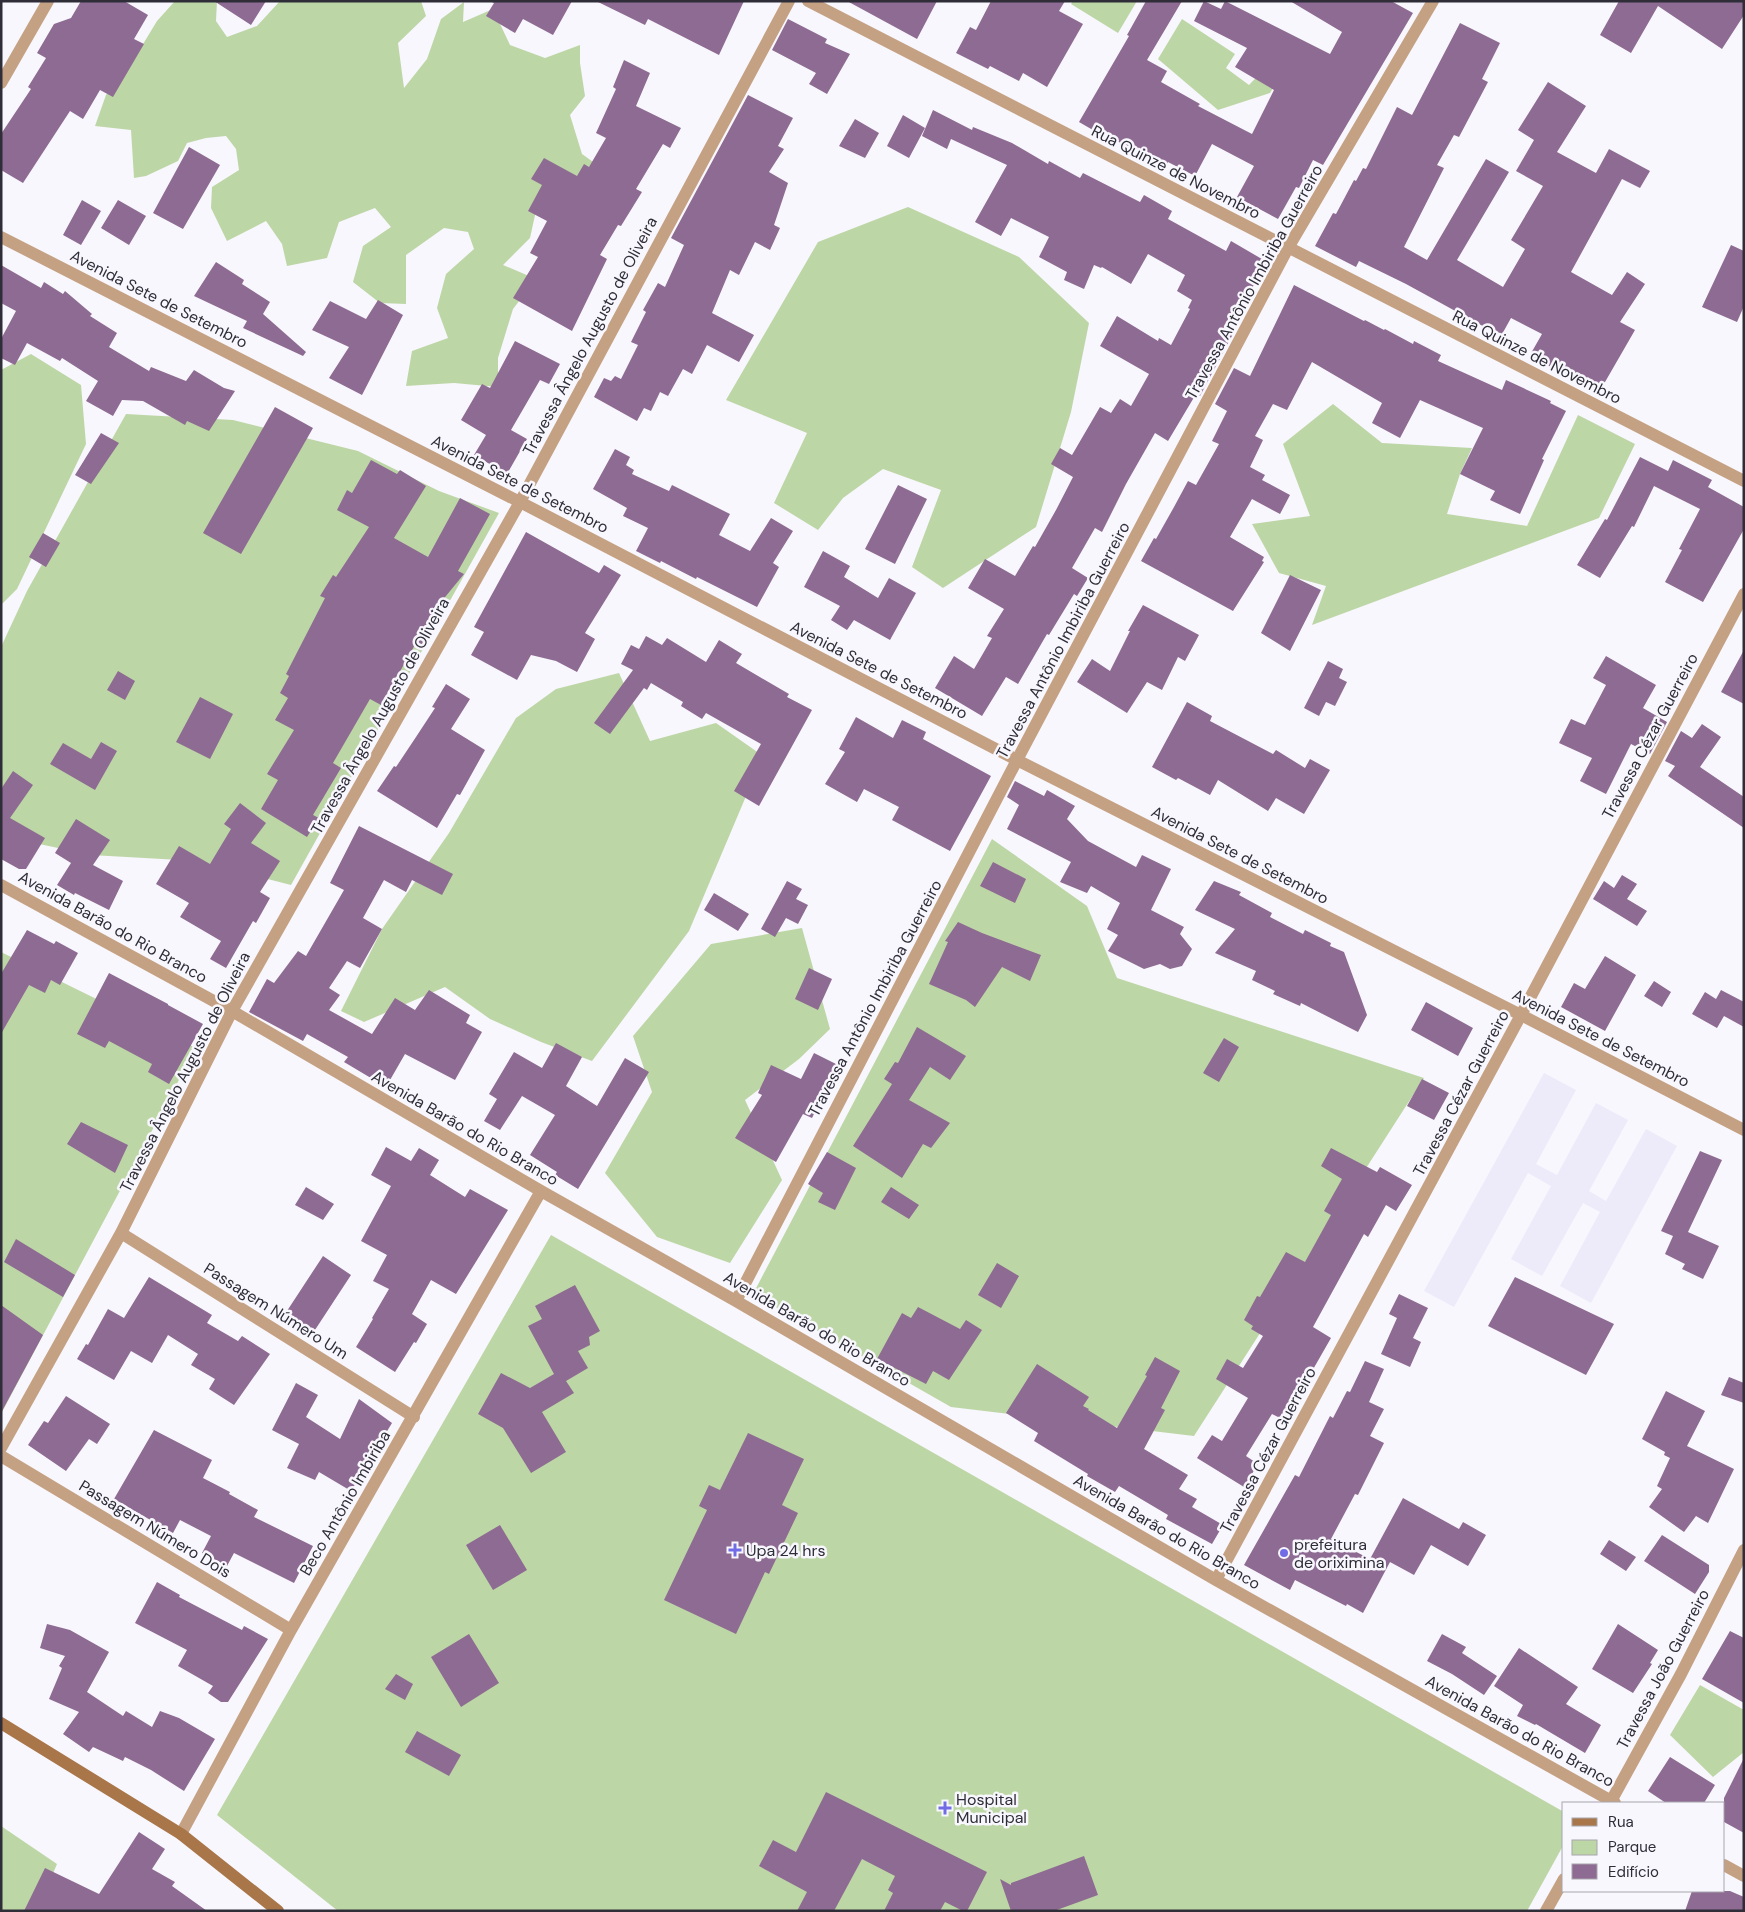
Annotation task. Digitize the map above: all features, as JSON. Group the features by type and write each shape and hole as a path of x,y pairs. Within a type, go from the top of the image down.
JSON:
{"street":[{"path":"1,83 48,1"},
{"name":"Travessa Ângelo Augusto de Oliveira","path":"1,1448 121,1233 232,1011 520,502 788,1"},
{"name":"Rua Quinze de Novembro","path":"808,1 1744,480"},
{"name":"Travessa Antônio Imbiriba Guerreiro","path":"736,1301 1017,760 1288,248 1433,1"},
{"name":"Avenida Sete de Setembro","path":"1,237 520,502 1017,760 1522,1015 1744,1130"},
{"name":"Travessa Cézar Guerreiro","path":"1216,1580 1522,1015 1744,594"},
{"name":"Avenida Barão do Rio Branco","path":"1,885 232,1011 1216,1580 1612,1802"},
{"name":"Beco Antônio Imbiriba","path":"181,1834 291,1630 541,1191"},
{"name":"Passagem Número Um","path":"121,1233 414,1417"},
{"name":"Passagem Número Dois","path":"1,1456 291,1630"},
{"name":"Travessa João Guerreiro","path":"1612,1802 1681,1674 1744,1550"},
{"path":"1,1723 181,1834 278,1911"},
{"path":"1725,1866 1744,1876"},
{"path":"1546,1911 1562,1883"}],"shaded area":[{"path":"1544,1073 1576,1090 1536,1164 1557,1175 1596,1103 1628,1120 1589,1191 1606,1201 1646,1129 1677,1146 1591,1303 1560,1286 1600,1212 1583,1203 1542,1276 1511,1259 1551,1186 1528,1173 1454,1307 1424,1291"}],"green space":[{"path":"175,1 217,1 216,21 227,37 257,26 280,1 421,1 426,16 398,43 404,88 427,59 441,19 464,2 463,22 493,9 510,45 545,58 580,45 580,63 585,96 570,115 582,154 607,172 537,206 530,238 503,265 536,279 513,309 498,358 498,387 454,383 406,386 412,351 448,338 437,308 446,274 474,249 468,232 444,228 406,255 406,304 380,303 353,282 363,246 391,227 375,208 339,222 327,258 287,266 282,244 266,221 227,241 211,208 212,187 239,170 236,149 226,136 206,138 187,143 178,161 146,176 134,178 131,130 95,126 106,95 137,54 157,21"},
{"path":"1073,1 1137,1 1118,33 1071,4"},
{"path":"1182,19 1235,54 1226,68 1249,85 1273,60 1283,71 1270,93 1218,110 1158,59"},
{"path":"908,207 1019,257 1089,323 1071,412 1036,527 943,588 912,567 941,490 883,469 843,498 818,530 774,503 807,433 726,400 818,242"},
{"path":"31,354 81,385 86,444 17,589 1,605 1,370"},
{"path":"1333,404 1382,443 1472,448 1460,474 1447,514 1527,526 1578,415 1635,444 1599,518 1312,625 1326,586 1279,573 1252,524 1310,516 1283,444"},
{"path":"126,414 233,420 358,451 439,491 499,513 291,885 198,861 91,855 11,838 1,825 1,647 27,591"},
{"path":"619,673 650,741 716,723 763,756 689,931 592,1061 541,1042 490,1019 445,987 364,1022 341,1011 382,929 449,833 516,718 556,689"},
{"path":"992,839 1087,906 1117,978 1424,1078 1194,1436 951,1407 753,1294"},
{"path":"802,928 830,1029 799,1059 745,1100 782,1180 730,1263 657,1237 605,1173 652,1092 633,1036 711,944"},
{"path":"1,952 196,1048 1,1414"},
{"path":"551,1235 1562,1811 1562,1848 1527,1911 338,1911 217,1815"},
{"path":"1700,1685 1744,1710 1744,1752 1713,1777 1670,1735"},
{"path":"1,1826 57,1864 37,1911 1,1911"}],"building":[{"path":"81,1 124,1 148,15 134,39 144,44 113,97 100,90 83,119 70,111 23,183 1,170 1,134 31,89 28,87 46,58 37,53 54,24 71,18"},
{"path":"214,1 266,1 251,25"},
{"path":"490,1 572,1 553,35 523,19 515,33 486,16 494,3"},
{"path":"596,1 744,1 719,55 648,19 645,25"},
{"path":"847,1 937,1 917,39"},
{"path":"991,1 1065,1 1059,11 1083,24 1047,87 1023,73 1019,81 990,66 988,69 956,53 970,27 976,30"},
{"path":"1146,1 1182,1 1147,60 1167,71 1161,82 1200,104 1198,106 1252,134 1274,90 1235,67 1247,48 1194,21 1204,1 1221,9 1225,1 1330,54 1342,32 1290,1 1391,1 1413,13 1323,165 1313,160 1299,188 1296,187 1278,219 1237,197 1254,166 1212,144 1195,176 1168,162 1166,166 1105,135 1105,137 1079,122 1129,36 1127,35"},
{"path":"1619,1 1744,1 1744,15 1722,49 1658,6 1631,53 1600,35"},
{"path":"788,19 827,39 825,43 850,54 827,94 809,84 816,73 772,50"},
{"path":"1460,23 1500,43 1482,79 1488,82 1459,137 1454,135 1437,165 1444,168 1404,247 1427,260 1486,159 1509,172 1457,260 1503,287 1525,249 1511,240 1543,186 1516,171 1534,140 1518,130 1548,82 1586,106 1557,152 1596,173 1609,149 1650,171 1640,188 1622,179 1571,272 1612,295 1627,272 1645,284 1620,322 1635,330 1601,389 1568,370 1565,375 1530,355 1542,334 1511,318 1501,336 1406,284 1359,261 1356,267 1315,246 1333,213 1336,214 1354,180 1356,181 1363,168 1366,169 1397,107 1412,115"},
{"path":"624,60 650,73 636,106 681,128 670,148 663,144 636,189 642,192 621,226 618,225 600,255 607,259 572,331 513,298 538,257 530,253 547,221 528,211 542,185 531,179 544,158 577,176 584,164 589,167 606,138 596,133 616,89 613,87"},
{"path":"748,95 793,118 778,146 784,149 769,172 788,183 774,225 780,228 770,250 755,242 739,275 730,270 712,313 754,335 739,362 707,345 692,374 683,369 668,396 660,392 651,411 644,408 637,421 594,397 604,378 611,381 615,376 621,379 638,345 631,342 646,312 643,310 658,283 665,287 684,245 671,238"},
{"path":"933,110 972,130 973,127 1012,143 1048,164 1049,161 1080,178 1083,173 1140,202 1144,195 1172,211 1168,219 1226,251 1231,241 1267,262 1242,306 1244,307 1231,333 1233,334 1200,396 1196,394 1168,441 1155,433 1102,532 1095,528 1072,568 1088,578 1077,596 1074,594 1049,635 1047,634 1018,684 1006,677 982,716 935,688 954,656 974,669 992,638 987,636 1004,609 968,588 985,559 1015,576 1033,546 1035,547 1073,477 1051,464 1060,448 1072,455 1100,407 1111,413 1120,399 1131,406 1149,374 1100,346 1117,316 1158,341 1159,338 1171,345 1190,309 1188,308 1192,300 1177,291 1185,275 1148,254 1131,284 1102,267 1094,265 1084,289 1064,280 1067,272 1039,257 1049,237 1011,218 1001,236 975,222 1007,165 951,139 947,149 922,136"},
{"path":"903,115 925,128 909,158 887,146"},
{"path":"855,119 879,133 865,158 839,146"},
{"path":"189,147 220,165 183,229 153,213"},
{"path":"82,200 101,211 81,245 63,235"},
{"path":"118,200 146,216 129,245 101,228"},
{"path":"1731,245 1744,251 1744,306 1737,322 1702,307"},
{"path":"216,262 244,280 242,284 270,302 263,314 306,352 303,356 243,328 247,321 194,296"},
{"path":"1,265 41,288 44,282 63,294 65,291 92,314 90,316 117,333 109,347 149,371 151,367 186,381 194,370 224,388 235,391 209,431 187,421 185,425 143,401 122,400 113,416 86,401 98,381 62,358 60,361 27,343 15,365 1,358 1,339 16,311 1,303"},
{"path":"1294,285 1364,321 1385,329 1413,344 1414,341 1441,355 1438,361 1502,390 1506,380 1551,401 1550,403 1566,411 1542,459 1544,460 1520,514 1490,500 1495,491 1460,474 1483,428 1420,400 1400,438 1372,423 1382,403 1312,362 1287,410 1273,404 1255,436 1263,440 1250,467 1265,475 1262,480 1290,495 1280,514 1252,499 1230,537 1264,557 1262,561 1264,562 1233,611 1141,561 1154,538 1156,539 1188,481 1196,485 1219,444 1212,441 1227,411 1215,404 1234,368 1250,376"},
{"path":"378,300 403,315 362,395 329,378 349,347 312,330 330,301 366,319"},
{"path":"515,341 560,364 549,384 540,380 511,430 527,439 507,474 474,455 486,435 461,420 482,384 490,388"},
{"path":"275,407 313,428 241,554 203,533"},
{"path":"101,433 119,443 91,484 75,475"},
{"path":"615,449 630,457 626,465 634,470 632,474 669,491 672,485 730,514 719,535 750,551 771,518 793,531 773,563 779,567 757,607 697,577 696,579 661,561 660,563 636,551 648,528 623,516 627,508 593,489"},
{"path":"1640,457 1668,471 1673,460 1712,480 1708,487 1744,507 1744,529 1703,602 1665,582 1682,550 1679,549 1700,509 1654,486 1634,527 1632,526 1600,578 1577,565 1605,519 1607,520"},
{"path":"371,460 397,474 400,470 426,486 394,538 428,557 460,498 490,514 458,571 464,574 432,613 435,615 421,646 416,643 381,705 370,699 333,763 341,768 313,815 319,818 307,837 261,809 278,780 267,774 294,730 275,720 288,698 280,693 289,676 286,674 325,598 320,596 333,575 336,577 369,527 337,510 347,490 352,493"},
{"path":"898,485 927,499 895,564 865,549"},
{"path":"526,532 599,573 604,565 621,575 585,633 595,639 577,672 556,661 531,655 517,680 471,655 484,632 474,627"},
{"path":"43,533 60,543 46,567 29,557"},
{"path":"823,551 850,566 844,577 878,598 889,578 916,593 890,640 854,620 847,630 831,620 840,606 804,587"},
{"path":"1290,575 1321,590 1290,651 1261,633"},
{"path":"1143,605 1199,635 1185,661 1178,657 1162,690 1147,682 1127,713 1077,682 1092,659 1110,671 1130,631 1128,631"},
{"path":"646,636 662,645 667,638 706,662 719,640 742,654 736,663 789,694 787,697 812,710 759,806 734,791 761,744 706,713 702,719 681,706 683,702 651,683 647,690 644,688 610,734 594,723 633,670 621,664 631,645 639,649"},
{"path":"1744,650 1744,704 1721,692"},
{"path":"1606,656 1656,685 1643,708 1667,722 1650,754 1631,744 1606,794 1580,781 1592,758 1559,743 1571,719 1585,725 1606,685 1593,678"},
{"path":"1328,661 1343,669 1339,678 1347,682 1335,706 1326,702 1319,716 1304,708"},
{"path":"118,671 135,681 125,700 107,690"},
{"path":"446,684 470,699 451,729 485,750 460,795 457,794 437,828 377,791 394,766 396,767 435,708 432,707"},
{"path":"200,697 233,714 210,759 176,742"},
{"path":"1187,702 1212,716 1210,721 1273,754 1276,750 1305,768 1310,759 1330,770 1304,814 1276,798 1268,811 1218,780 1210,795 1152,767"},
{"path":"856,717 893,738 902,720 926,732 923,739 991,776 950,851 892,820 899,807 864,789 857,802 825,784 845,752 839,749"},
{"path":"1702,724 1721,737 1700,767 1744,797 1744,828 1668,776 1675,766 1665,761 1681,731 1692,738"},
{"path":"101,742 117,751 95,790 50,764 63,743 91,759"},
{"path":"13,771 33,785 10,818 45,838 26,869 19,869 1,859 1,789"},
{"path":"1015,781 1044,796 1047,790 1075,806 1067,819 1088,841 1136,867 1142,855 1171,869 1151,910 1184,927 1180,934 1192,949 1182,966 1170,969 1160,964 1144,969 1108,951 1118,935 1107,929 1120,903 1091,886 1087,893 1060,882 1071,862 1007,829 1019,805 1007,797"},
{"path":"240,803 266,823 251,843 280,861 260,892 270,898 256,923 253,921 226,968 210,959 221,941 180,917 189,903 156,884 179,846 210,864 231,829 224,824"},
{"path":"76,819 110,840 93,865 123,881 109,910 75,893 74,895 57,885 71,863 55,853"},
{"path":"359,826 453,874 442,895 412,880 406,892 384,880 363,918 382,929 360,968 347,961 329,988 340,995 329,1010 372,1034 395,998 415,1010 429,990 470,1015 466,1023 482,1032 455,1080 405,1054 386,1087 344,1062 348,1057 307,1034 303,1041 249,1012 267,979 274,983 298,951 306,956 344,890 330,883"},
{"path":"993,862 1026,879 1015,903 980,886"},
{"path":"1622,875 1637,884 1627,899 1647,911 1637,926 1593,899 1604,881 1614,888"},
{"path":"787,881 802,889 796,899 808,905 798,924 786,918 775,937 761,929"},
{"path":"1214,881 1241,892 1239,895 1272,913 1270,917 1303,934 1305,930 1331,943 1330,946 1344,952 1367,1015 1358,1032 1301,1003 1300,1006 1273,994 1275,991 1252,980 1256,971 1215,953 1235,929 1195,910"},
{"path":"714,893 749,914 738,931 704,910"},
{"path":"958,922 1041,955 1030,981 1002,967 975,1007 966,1000 929,984 948,942 945,941"},
{"path":"27,930 54,944 56,941 78,953 60,985 51,980 45,993 29,985 1,1034 1,974"},
{"path":"1605,956 1636,975 1605,1031 1561,1007 1574,983 1585,989"},
{"path":"809,968 832,979 818,1010 795,999"},
{"path":"109,973 203,1024 169,1084 148,1072 152,1064 109,1041 105,1048 77,1034"},
{"path":"1654,981 1671,992 1662,1007 1644,996"},
{"path":"1721,990 1744,1002 1744,1027 1724,1016 1717,1028 1692,1014 1705,992 1716,999"},
{"path":"1426,1002 1473,1028 1458,1056 1411,1030"},
{"path":"917,1027 966,1056 950,1080 930,1067 909,1100 950,1123 931,1148 923,1144 902,1178 853,1146 892,1084 884,1079 895,1062 898,1063"},
{"path":"1224,1038 1239,1047 1219,1082 1203,1073"},
{"path":"556,1043 582,1057 566,1086 597,1106 625,1058 649,1072 578,1189 555,1175 557,1172 530,1155 555,1115 522,1096 500,1130 484,1121 497,1099 489,1094 514,1052 542,1068"},
{"path":"814,1053 838,1065 812,1118 803,1114 776,1162 735,1138 762,1095 758,1093 771,1065 801,1079"},
{"path":"1422,1079 1449,1093 1434,1120 1407,1106"},
{"path":"81,1122 128,1145 115,1173 67,1144"},
{"path":"386,1147 411,1161 419,1148 439,1160 430,1175 465,1197 470,1189 508,1210 456,1294 431,1280 412,1314 427,1324 395,1372 356,1347 389,1289 373,1281 387,1255 361,1241 391,1186 371,1175"},
{"path":"1331,1148 1377,1172 1380,1167 1412,1185 1396,1211 1386,1205 1368,1237 1364,1234 1313,1327 1331,1338 1284,1420 1272,1414 1246,1456 1258,1464 1244,1487 1197,1458 1212,1435 1222,1441 1248,1398 1216,1379 1227,1359 1243,1368 1263,1336 1251,1329 1253,1326 1244,1320 1257,1296 1260,1297 1286,1252 1305,1262 1331,1215 1324,1211 1342,1179 1321,1166"},
{"path":"1700,1151 1722,1160 1688,1232 1719,1246 1703,1279 1682,1269 1685,1264 1665,1254 1673,1236 1661,1231"},
{"path":"827,1152 856,1168 835,1210 818,1202 823,1193 808,1184"},
{"path":"306,1187 334,1204 323,1220 295,1205"},
{"path":"891,1187 919,1205 909,1219 881,1202"},
{"path":"16,1239 75,1275 63,1297 4,1262"},
{"path":"323,1256 351,1275 313,1333 285,1314"},
{"path":"997,1263 1019,1276 1001,1308 978,1295"},
{"path":"149,1277 212,1315 207,1323 238,1341 242,1336 270,1354 234,1405 209,1389 215,1379 191,1365 198,1354 168,1335 152,1363 131,1351 114,1380 77,1359 86,1344 88,1345 108,1309 124,1318"},
{"path":"1515,1277 1614,1324 1586,1375 1488,1326"},
{"path":"575,1285 600,1331 589,1337 590,1345 578,1351 588,1368 566,1381 574,1393 542,1412 566,1452 531,1473 503,1428 478,1414 501,1373 530,1388 554,1374 528,1326 542,1319 535,1306"},
{"path":"1399,1294 1428,1308 1413,1338 1421,1342 1410,1367 1381,1354 1397,1318 1389,1314"},
{"path":"1,1305 43,1335 1,1413"},
{"path":"918,1307 960,1329 966,1320 982,1330 949,1380 933,1371 926,1384 877,1359 902,1313 911,1318"},
{"path":"1155,1357 1180,1371 1161,1408 1165,1410 1144,1449 1188,1475 1179,1489 1197,1499 1192,1507 1223,1525 1212,1544 1166,1519 1168,1515 1119,1486 1115,1492 1087,1476 1088,1474 1034,1441 1038,1433 1006,1413 1037,1364 1089,1397 1083,1406 1117,1428 1147,1376 1145,1375"},
{"path":"1365,1361 1384,1369 1369,1402 1384,1409 1370,1436 1384,1443 1358,1495 1355,1494 1331,1539 1370,1559 1403,1498 1459,1529 1463,1522 1486,1535 1468,1566 1431,1545 1414,1575 1390,1562 1363,1613 1295,1580 1290,1590 1244,1565 1295,1475 1299,1477 1330,1416 1333,1418 1347,1391 1350,1392"},
{"path":"1729,1377 1744,1383 1744,1403 1721,1395"},
{"path":"296,1383 318,1395 306,1417 340,1439 359,1399 392,1423 351,1491 319,1472 315,1480 287,1468 299,1444 272,1430"},
{"path":"1666,1391 1705,1411 1687,1446 1734,1469 1708,1523 1696,1516 1684,1532 1649,1507 1662,1489 1657,1486 1670,1458 1664,1455 1665,1452 1642,1439"},
{"path":"66,1396 110,1424 97,1444 89,1439 66,1471 28,1445 44,1421 48,1423"},
{"path":"154,1430 212,1460 203,1478 258,1510 254,1517 313,1546 294,1583 234,1553 227,1566 202,1553 211,1536 180,1520 173,1533 114,1499"},
{"name":"Upa 24 hrs","path":"748,1433 804,1459 782,1505 798,1513 769,1574 765,1572 736,1634 664,1600 707,1510 699,1506 709,1485 720,1490"},
{"path":"500,1525 527,1570 493,1590 466,1545"},
{"path":"1662,1535 1709,1565 1709,1572 1695,1594 1644,1561"},
{"path":"1609,1540 1636,1557 1626,1571 1600,1554"},
{"path":"157,1582 180,1595 179,1597 242,1630 244,1626 268,1639 228,1702 221,1702 208,1693 213,1686 178,1666 187,1650 135,1623"},
{"path":"47,1624 70,1630 109,1652 87,1692 123,1716 126,1711 152,1727 160,1711 179,1718 215,1739 184,1791 151,1770 125,1757 123,1761 93,1747 89,1752 63,1734 79,1712 49,1699 62,1668 59,1666 65,1656 40,1648"},
{"path":"1618,1624 1658,1650 1650,1663 1652,1664 1633,1693 1592,1669"},
{"path":"1730,1631 1744,1638 1744,1703 1702,1679"},
{"path":"469,1634 499,1683 461,1707 431,1657"},
{"path":"1442,1634 1466,1647 1462,1653 1497,1676 1484,1695 1452,1674 1427,1661"},
{"path":"1519,1648 1578,1687 1566,1704 1601,1725 1585,1753 1536,1724 1517,1716 1523,1705 1494,1686"},
{"path":"396,1674 413,1684 405,1700 385,1689"},
{"path":"417,1731 461,1755 449,1776 405,1752"},
{"path":"1670,1757 1715,1785 1705,1802 1664,1802 1648,1791"},
{"path":"1744,1758 1744,1833 1725,1823 1724,1798"},
{"path":"826,1792 987,1872 967,1911 963,1911 945,1902 940,1911 884,1911 893,1893 888,1890 895,1876 862,1859 834,1911 797,1911 807,1892 759,1866 773,1840 796,1852"},
{"path":"139,1832 165,1849 152,1869 175,1882 172,1886 207,1911 24,1911 45,1868 99,1894"},
{"path":"1084,1856 1098,1895 1054,1911 1011,1911 1000,1879 1011,1885 1011,1883"},
{"path":"1730,1891 1744,1897 1744,1911 1685,1911 1692,1892"}],"place":[{"name":"Upa 24 hrs","path":"735,1550"},
{"name":"prefeitura de oriximina","path":"1284,1553"},
{"name":"Hospital Municipal","path":"945,1808"}]}
